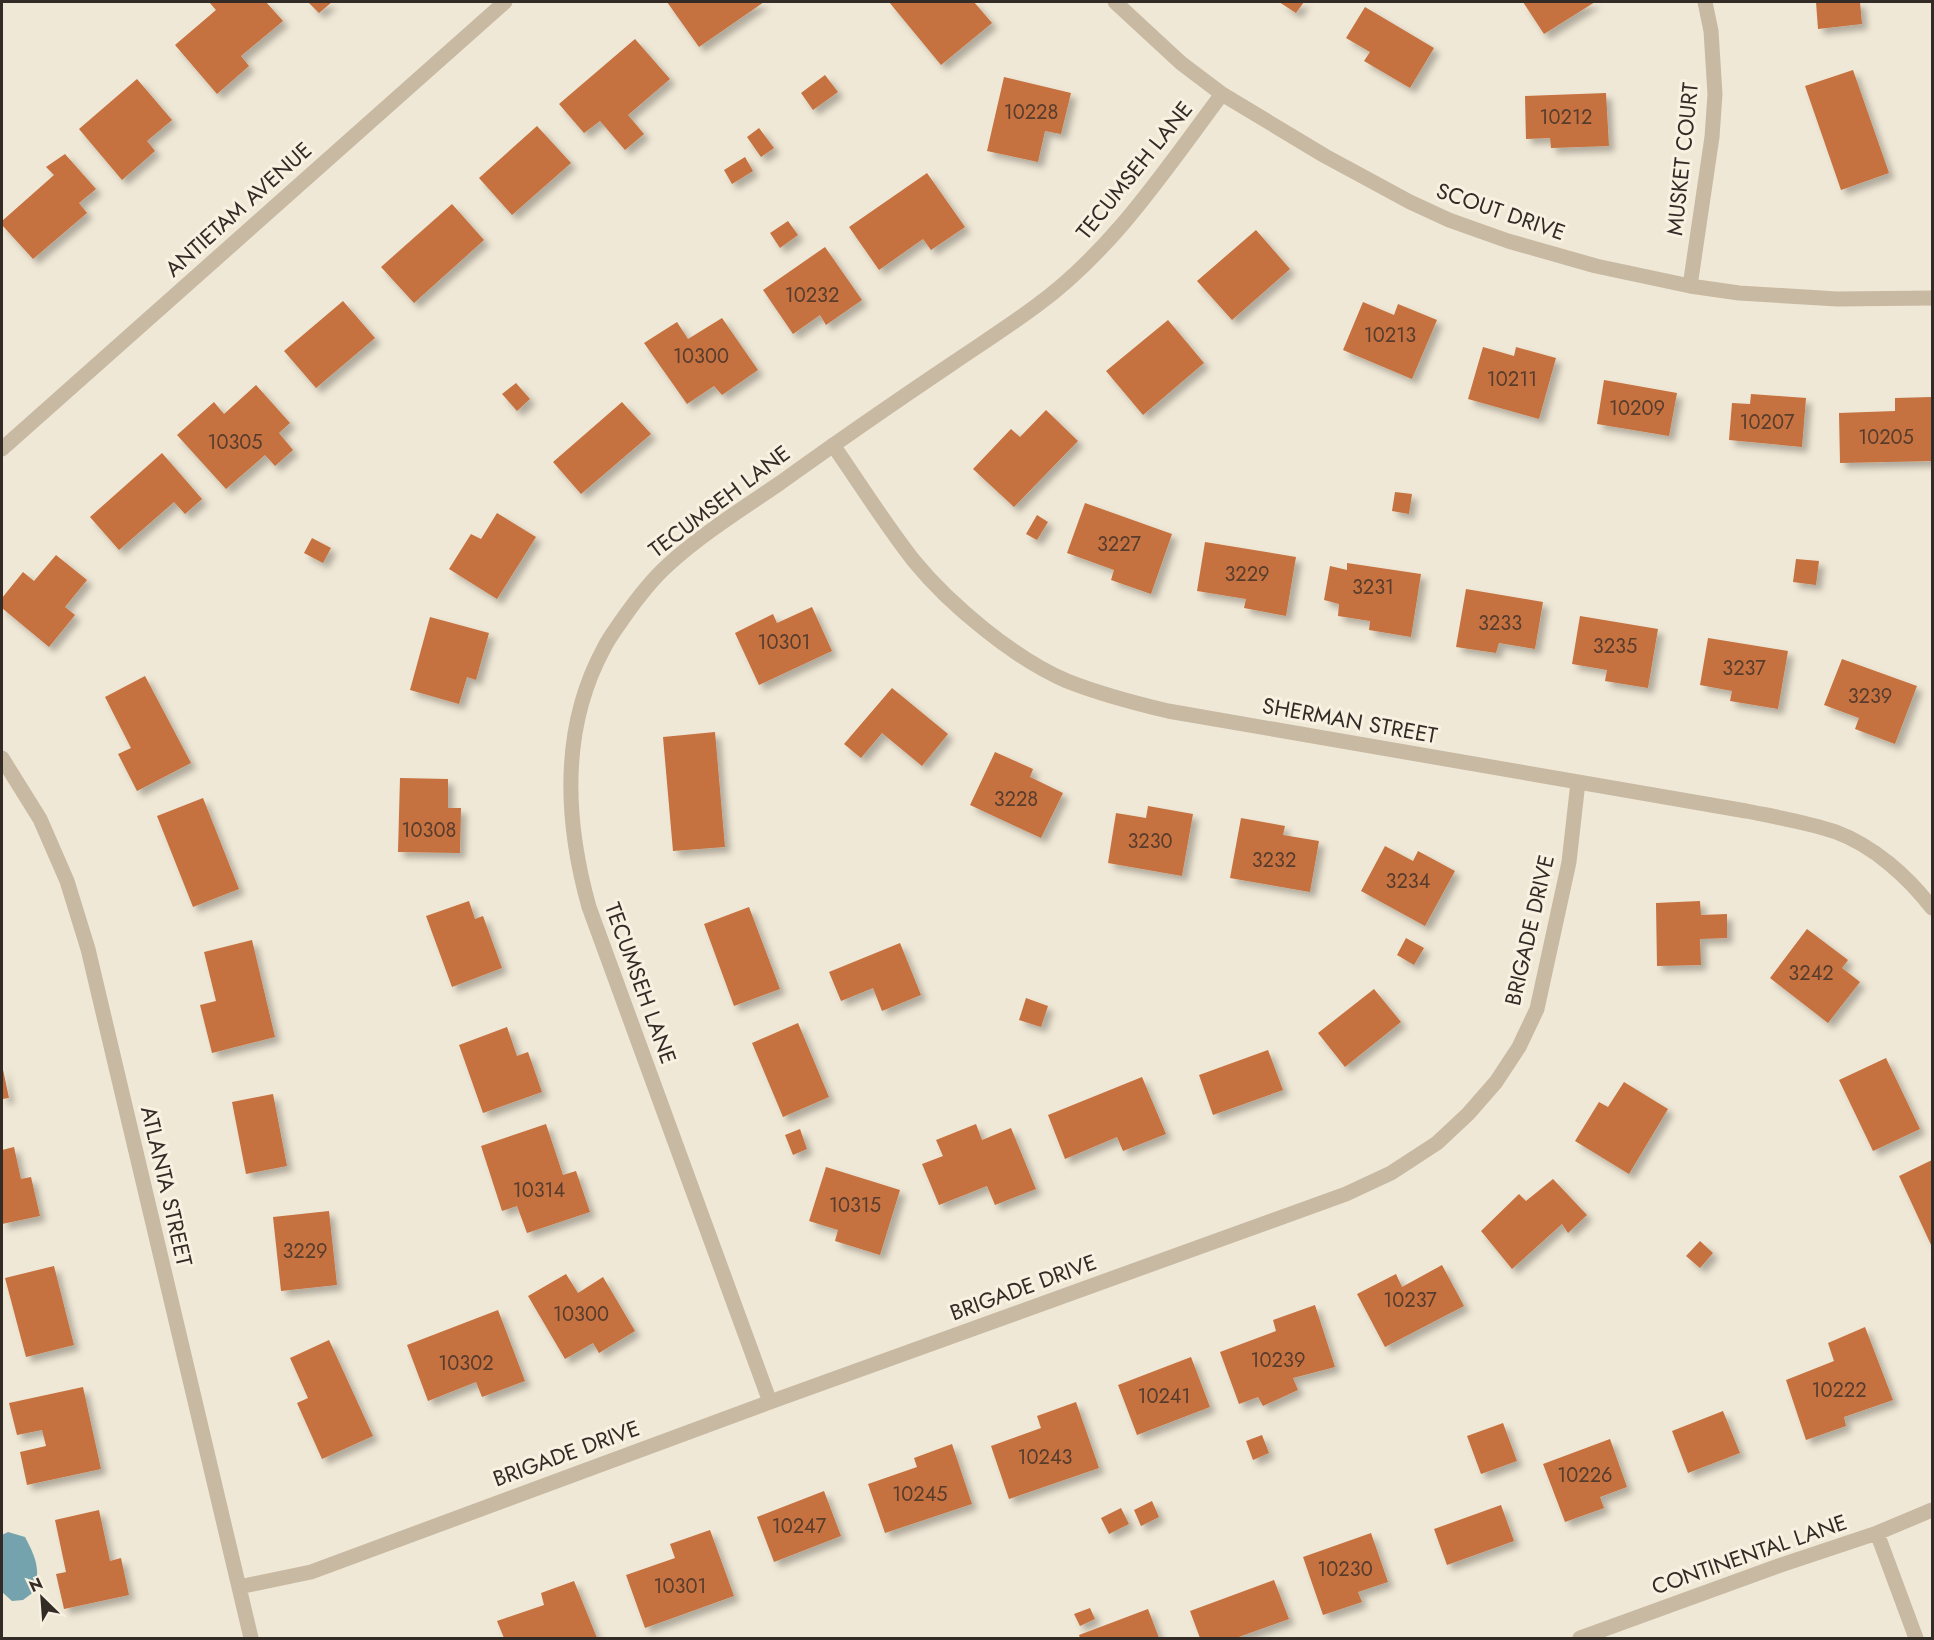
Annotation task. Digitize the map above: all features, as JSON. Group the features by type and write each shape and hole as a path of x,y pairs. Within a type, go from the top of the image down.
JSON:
{"street":[{"name":"ANTIETAM AVENUE","path":"2,449 505,2"},
{"name":"SCOUT DRIVE","path":"1115,2 1181,63 1222,94 1325,156 1410,202 1449,220 1596,267 1690,286 1739,293 1837,299 1932,297"},
{"name":"MUSKET COURT","path":"1690,286 1712,137 1715,94 1711,30 1705,2"},
{"name":"TECUMSEH LANE","path":"771,1402 589,907 578,868 570,800 574,736 580,709 604,647 641,592 667,565 706,534 833,445 1037,306 1083,268 1125,223 1222,94"},
{"name":"SHERMAN STREET","path":"833,445 915,562 952,600 1004,644 1034,664 1066,681 1115,698 1168,711 1798,821 1837,832 1857,842 1897,870 1932,908"},
{"name":"ATLANTA STREET","path":"2,758 40,819 67,881 88,949 251,1638"},
{"name":"BRIGADE DRIVE","path":"240,1587 311,1572 771,1402 1346,1194 1391,1173 1437,1143 1468,1114 1496,1082 1519,1047 1537,1009 1569,862 1578,782"},
{"name":"CONTINENTAL LANE","path":"1580,1638 1781,1565 1877,1533 1932,1510"},
{"path":"1877,1533 1916,1638"}],"water":[{"path":"8,1532 25,1537 36,1563 35,1591 23,1600 12,1601 2,1592 2,1535"}],"building":[{"path":"209,2 266,2 283,21 241,56 249,66 217,94 175,45 216,10"},
{"path":"308,2 332,2 319,13"},
{"path":"667,2 764,2 699,47"},
{"path":"889,2 974,2 992,23 941,65"},
{"path":"1279,2 1304,2 1296,13"},
{"path":"1523,2 1595,2 1544,34"},
{"path":"1816,2 1860,2 1862,24 1818,29"},
{"path":"1365,7 1434,48 1410,88 1364,61 1370,52 1346,38"},
{"path":"635,39 670,79 628,115 644,134 625,150 600,121 584,133 559,104"},
{"path":"1853,70 1889,173 1841,190 1805,86"},
{"path":"825,75 838,92 813,110 801,93"},
{"path":"1004,77 1071,93 1061,134 1045,131 1038,162 987,151"},
{"path":"137,79 172,120 147,141 155,151 122,180 79,129"},
{"path":"1606,93 1609,146 1551,148 1550,138 1526,139 1525,96"},
{"path":"537,126 571,163 512,215 479,178"},
{"path":"759,128 774,148 761,157 747,137"},
{"path":"65,154 96,189 79,203 87,213 33,259 2,225 2,221 54,175 46,167"},
{"path":"745,157 753,171 732,184 724,170"},
{"path":"927,173 965,227 931,250 923,239 879,270 849,227"},
{"path":"452,204 484,240 414,303 381,267"},
{"path":"788,221 798,235 780,248 770,233"},
{"path":"1256,230 1290,269 1232,320 1197,281"},
{"path":"825,247 862,300 826,325 820,315 793,334 763,290"},
{"path":"343,301 375,338 316,388 284,351"},
{"path":"1363,302 1394,315 1398,304 1437,320 1412,379 1343,350"},
{"path":"722,318 758,370 722,395 714,386 687,404 644,343 677,322 688,339"},
{"path":"1168,320 1204,363 1143,415 1106,371"},
{"path":"1483,347 1514,356 1516,347 1556,358 1539,419 1468,399"},
{"path":"1604,380 1677,393 1669,436 1597,424"},
{"path":"516,383 530,399 517,411 502,394"},
{"path":"256,385 290,423 279,433 293,450 275,466 265,455 226,489 177,435 214,402 224,414"},
{"path":"1751,394 1806,398 1802,447 1729,440 1732,403 1750,404"},
{"path":"1932,397 1932,461 1840,463 1839,413 1895,411 1895,398"},
{"path":"622,402 651,434 581,494 553,462"},
{"path":"1046,410 1078,441 1014,507 973,469 1011,429 1020,437"},
{"path":"162,453 202,499 185,514 174,502 119,550 90,517"},
{"path":"1395,492 1412,494 1409,514 1392,511"},
{"path":"1085,503 1172,534 1151,594 1111,580 1114,570 1067,553"},
{"path":"497,513 536,537 497,599 449,569 471,534 481,539"},
{"path":"1037,515 1048,522 1037,540 1026,534"},
{"path":"312,538 331,548 323,563 304,553"},
{"path":"1205,542 1296,557 1286,616 1244,608 1246,599 1197,591"},
{"path":"56,555 87,580 65,607 75,615 49,647 2,608 2,598 23,572 34,581"},
{"path":"1796,559 1819,561 1816,585 1793,582"},
{"path":"1347,563 1421,574 1411,637 1369,630 1370,621 1338,616 1339,604 1324,600 1330,566 1347,570"},
{"path":"1466,589 1543,602 1535,649 1499,643 1496,653 1456,647"},
{"path":"812,607 832,651 759,685 735,633 773,614 777,623"},
{"path":"1580,616 1658,629 1648,688 1605,681 1607,670 1572,664"},
{"path":"430,617 489,633 476,680 467,677 459,704 410,690"},
{"path":"1708,638 1788,651 1778,709 1730,701 1732,691 1700,685"},
{"path":"1842,659 1917,686 1895,744 1855,729 1859,718 1824,705"},
{"path":"145,676 191,763 137,791 118,754 131,748 105,697"},
{"path":"892,688 948,734 922,766 882,733 861,758 844,744"},
{"path":"715,732 725,847 673,851 663,737"},
{"path":"995,752 1033,769 1030,777 1063,793 1041,838 970,805"},
{"path":"400,778 448,779 448,808 461,808 460,853 398,852"},
{"path":"203,798 239,889 193,907 157,816"},
{"path":"1148,806 1193,814 1182,876 1108,863 1116,813 1146,818"},
{"path":"1241,818 1285,826 1283,835 1319,841 1310,892 1230,878"},
{"path":"1385,846 1413,861 1418,851 1455,871 1425,926 1361,891"},
{"path":"469,901 475,919 483,916 502,968 452,987 426,916"},
{"path":"1700,901 1701,915 1727,914 1727,938 1700,939 1701,965 1657,966 1656,903"},
{"path":"749,907 780,989 734,1006 704,924"},
{"path":"1807,929 1848,960 1842,968 1860,982 1828,1023 1770,978"},
{"path":"1406,938 1424,948 1414,965 1397,955"},
{"path":"252,940 275,1037 212,1053 200,1005 216,1001 204,952"},
{"path":"900,943 921,995 882,1011 873,988 841,1001 829,972"},
{"path":"1374,989 1401,1022 1345,1067 1318,1033"},
{"path":"1026,998 1048,1006 1041,1027 1019,1020"},
{"path":"798,1023 829,1097 783,1117 752,1043"},
{"path":"507,1027 517,1056 528,1052 542,1092 483,1113 459,1045"},
{"path":"1268,1050 1283,1090 1213,1115 1199,1075"},
{"path":"1886,1058 1920,1129 1873,1151 1839,1080"},
{"path":"2,1065 9,1098 2,1099"},
{"path":"1142,1077 1166,1134 1123,1151 1117,1137 1065,1159 1048,1115"},
{"path":"1624,1082 1668,1109 1629,1174 1575,1141 1599,1102 1608,1107"},
{"path":"273,1094 287,1166 246,1174 232,1102"},
{"path":"546,1124 563,1175 576,1171 590,1212 527,1233 517,1206 502,1211 481,1146"},
{"path":"976,1124 982,1140 1011,1128 1036,1189 995,1205 987,1186 939,1205 922,1164 943,1156 936,1140"},
{"path":"800,1129 807,1149 793,1155 785,1135"},
{"path":"14,1147 21,1179 31,1177 40,1216 2,1224 2,1150"},
{"path":"1932,1160 1932,1247 1899,1176"},
{"path":"826,1167 900,1190 880,1255 835,1241 838,1230 809,1221"},
{"path":"1553,1179 1587,1215 1568,1233 1562,1224 1512,1269 1481,1231 1519,1194 1526,1201"},
{"path":"329,1211 337,1285 281,1291 273,1217"},
{"path":"1700,1241 1713,1253 1700,1268 1686,1256"},
{"path":"1442,1265 1464,1306 1385,1347 1357,1294 1396,1274 1402,1287"},
{"path":"54,1266 74,1345 26,1357 5,1278"},
{"path":"566,1274 578,1293 603,1277 635,1331 599,1353 593,1343 565,1359 528,1296"},
{"path":"1315,1305 1335,1367 1293,1378 1298,1390 1263,1406 1258,1397 1239,1404 1220,1352 1276,1331 1273,1320"},
{"path":"498,1310 525,1381 482,1397 476,1382 428,1401 407,1345"},
{"path":"1865,1327 1893,1400 1844,1417 1846,1426 1806,1440 1786,1380 1834,1361 1828,1343"},
{"path":"329,1340 373,1436 322,1459 297,1403 308,1398 290,1358"},
{"path":"1191,1357 1210,1407 1137,1435 1118,1385"},
{"path":"83,1387 101,1469 27,1485 20,1452 46,1446 42,1430 17,1435 9,1403"},
{"path":"1076,1402 1099,1468 1009,1499 991,1446 1041,1428 1037,1416"},
{"path":"1723,1411 1740,1453 1688,1473 1672,1431"},
{"path":"1503,1423 1517,1461 1481,1474 1467,1436"},
{"path":"1262,1435 1269,1453 1253,1460 1246,1441"},
{"path":"1610,1439 1627,1487 1600,1497 1604,1508 1565,1522 1543,1464"},
{"path":"952,1444 972,1504 885,1533 868,1484 917,1467 914,1458"},
{"path":"824,1491 841,1536 774,1562 757,1517"},
{"path":"1152,1501 1159,1517 1141,1526 1134,1510"},
{"path":"1501,1505 1514,1541 1447,1565 1434,1529"},
{"path":"1121,1508 1129,1524 1109,1534 1101,1518"},
{"path":"99,1510 110,1561 121,1558 129,1595 64,1609 56,1574 66,1572 55,1520"},
{"path":"710,1530 734,1596 645,1628 626,1575 675,1558 670,1544"},
{"path":"1371,1533 1388,1582 1358,1592 1362,1602 1323,1615 1303,1557"},
{"path":"1274,1580 1289,1619 1236,1638 1200,1638 1190,1611"},
{"path":"574,1581 597,1638 504,1638 497,1621 544,1605 541,1593"},
{"path":"1090,1608 1095,1619 1080,1626 1074,1614"},
{"path":"1148,1609 1159,1638 1080,1638 1079,1635"}]}
